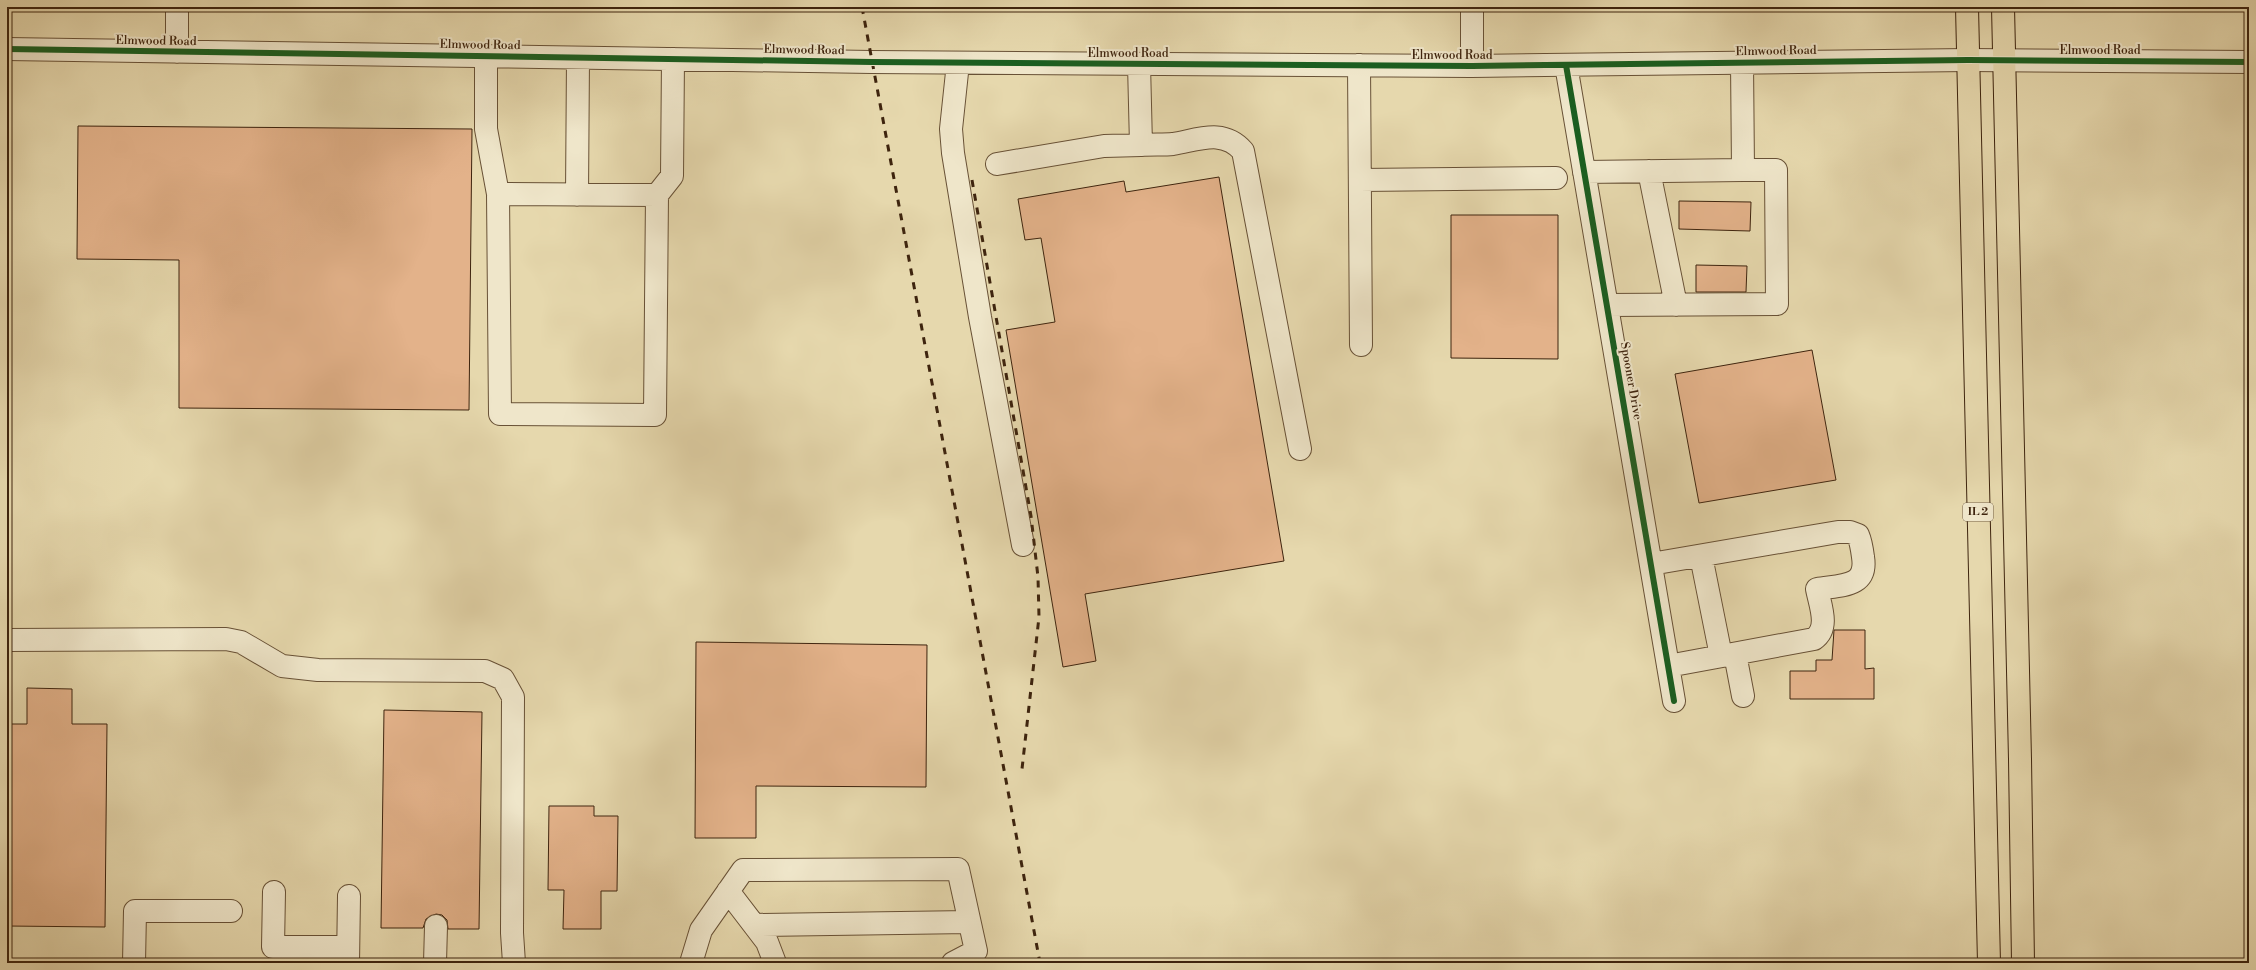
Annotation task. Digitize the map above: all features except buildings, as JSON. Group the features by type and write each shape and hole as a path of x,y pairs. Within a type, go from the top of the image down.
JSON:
{"main road":[{"name":"IL 2","path":"1967,7 1989,963"},
{"path":"2003,7 2020,759 2023,963"}],"street":[{"path":"177,52 178,7"},
{"path":"1472,7 1472,66"},
{"name":"Elmwood Road","path":"7,49 958,63 1472,66 1968,60 2249,62"},
{"path":"486,56 486,129 498,194 500,414 655,415 657,195 672,176 673,59"},
{"path":"578,58 578,195"},
{"path":"1742,62 1743,170"},
{"path":"958,63 951,129 953,153 980,317 1022,545"},
{"path":"1139,64 1141,145"},
{"path":"1359,65 1361,345"},
{"name":"Spooner Drive","path":"1566,65 1674,701"},
{"path":"998,164 1104,146 1171,144 1221,137 1237,144 1243,151 1300,449"},
{"path":"1584,172 1776,170 1777,304 1607,305"},
{"path":"1649,171 1676,305"},
{"path":"1360,180 1556,178"},
{"path":"498,194 657,195"},
{"path":"1651,564 1838,532 1850,532 1858,535 1861,541 1864,569 1860,578 1854,582 1817,588 1824,627 1821,634 1814,639 1668,666"},
{"path":"1701,556 1728,655 1743,696"},
{"path":"7,640 226,639 241,642 282,666 318,670 485,671 504,679 513,696 512,933 514,963"},
{"path":"691,963 701,930 743,870 958,869 976,952 953,963"},
{"path":"728,891 767,942 775,963"},
{"path":"274,892 273,947 348,955 349,896"},
{"path":"134,963 135,911 231,911"},
{"path":"754,925 970,922"},
{"path":"436,926 436,963"}],"railway":[{"path":"862,7 1040,963"},
{"path":"972,180 1031,516 1038,577 1039,617 1022,769"}],"cycle path":[{"path":"7,49 872,62 1472,66 1968,60 2249,62"},
{"path":"1566,65 1674,701"}]}
